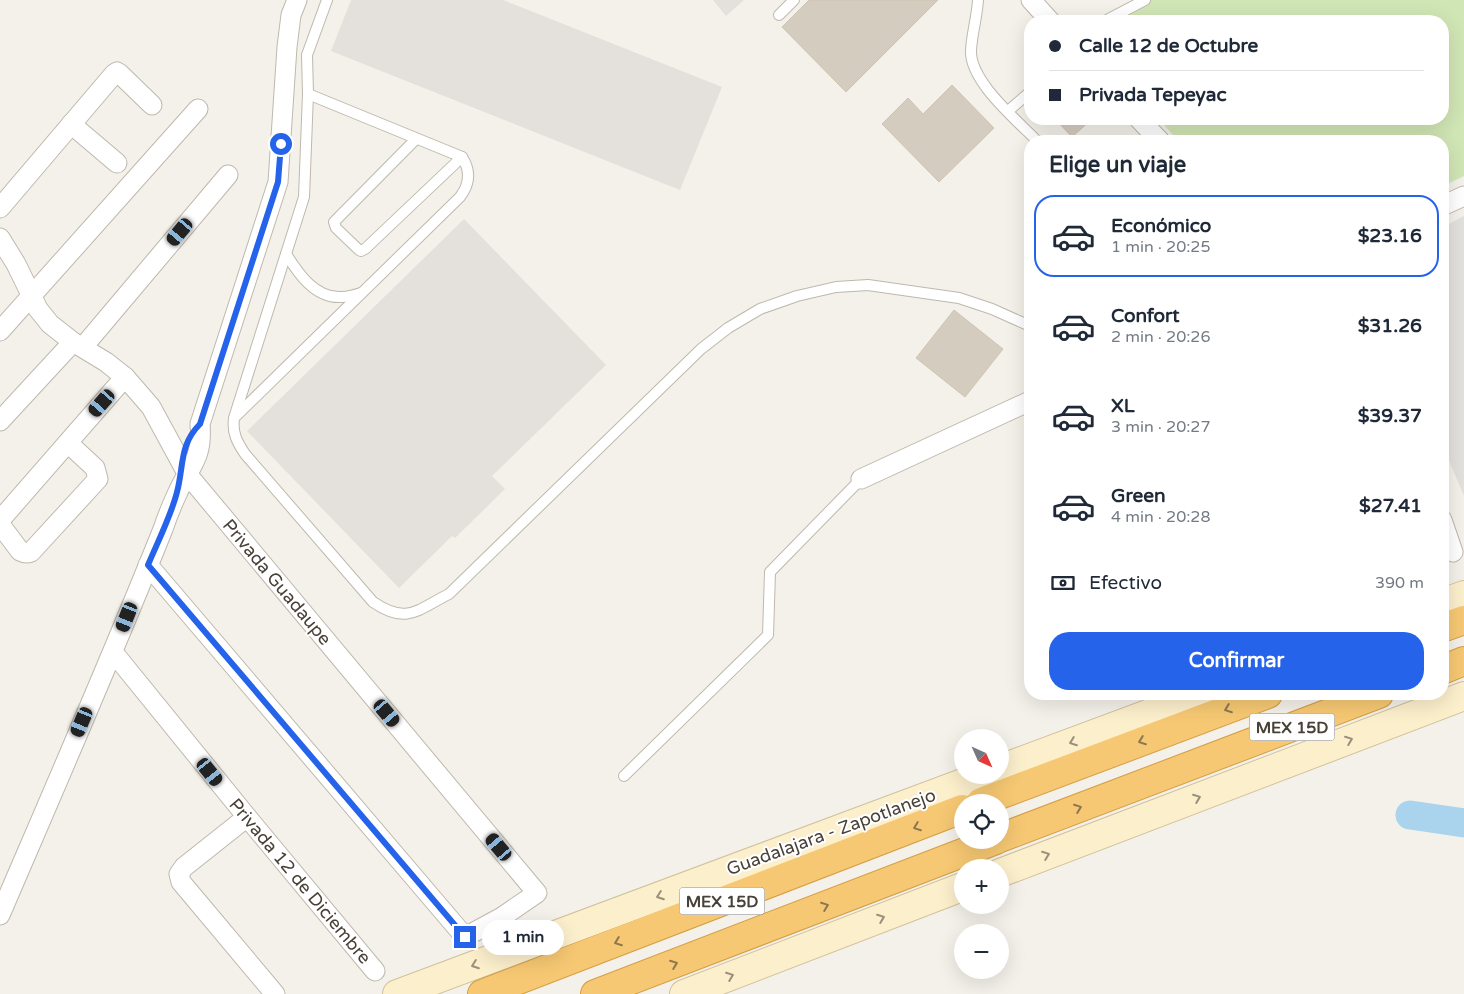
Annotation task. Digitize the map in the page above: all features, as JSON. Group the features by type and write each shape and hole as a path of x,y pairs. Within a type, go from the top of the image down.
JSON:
{"highway":[{"path":"1449,625 1464,620"},
{"path":"1449,667 1464,662"},
{"name":"MEX 15D","path":"1002,794 1252,700"},
{"name":"MEX 15D","path":"1009,835 1363,700"},
{"name":"MEX 15D","path":"482,994 954,812"},
{"name":"MEX 15D","path":"595,994 973,849"}],"street":[{"path":"0,915 178,492 184,470 188,438 200,424 278,182 288,39 291,15 297,0"},
{"path":"1030,0 1044,15"},
{"path":"0,208 111,76 117,72 152,104"},
{"path":"0,331 198,109"},
{"path":"72,124 117,163"},
{"path":"1145,125 1154,135"},
{"path":"0,421 78,344 228,175"},
{"path":"1449,203 1464,196"},
{"name":"Privada Guadaupe","path":"0,238 16,264 38,309 50,324 124,377 151,407 184,470 538,893 502,918 465,937 148,565"},
{"path":"68,443 95,468 98,479 31,552 20,551 0,524 2,518 124,377"},
{"path":"861,479 1024,404"},
{"path":"1449,600 1464,595"},
{"name":"Privada 12 de Diciembre","path":"112,652 375,971"},
{"path":"1009,870 1464,696"},
{"path":"1009,766 1185,700"},
{"name":"Guadalajara - Zapotlanejo","path":"397,994 960,784"},
{"path":"247,817 184,867 178,874 181,882 275,994"},
{"path":"684,994 954,890"}],"lane":[{"path":"327,0 307,55 308,94 304,197 234,418 233,432 245,454 373,602 387,611 401,615 414,612 449,594 701,349 728,328 760,310 796,296 836,287 868,284 959,298 992,309 1024,323"},
{"path":"779,15 794,0"},
{"path":"978,0 971,51 975,71 984,86 1031,135"},
{"path":"1116,15 1145,0"},
{"path":"234,418 465,191 468,184 469,171 462,157 308,94"},
{"path":"1008,111 1024,97"},
{"path":"416,138 334,222 336,228 361,251 462,157"},
{"path":"286,254 307,284 325,294 340,297 362,293"},
{"path":"624,776 768,635 770,572 861,479"}],"shaded area":[{"path":"351,0 503,0 722,87 680,190 331,51"},
{"path":"713,0 744,0 726,16"},
{"path":"1464,216 1464,496 1449,461 1449,224"},
{"path":"464,219 606,365 492,476 505,489 455,538 452,536 399,588 247,431"}],"green space":[{"path":"1136,0 1464,0 1464,176 1449,183 1449,135 1173,135 1164,125 1449,125 1449,15 1105,15"}],"building":[{"path":"809,0 938,0 846,92 782,27"},
{"path":"952,85 994,128 939,182 882,124 908,98 923,114"},
{"path":"1061,125 1085,125 1074,135 1070,135"},
{"path":"954,310 1003,349 965,397 916,358"}],"waterway":[{"path":"1410,815 1464,823"}],"route":[{"path":"281,144 278,182 200,424 188,438 181,464 178,492 148,565 465,937"}]}
